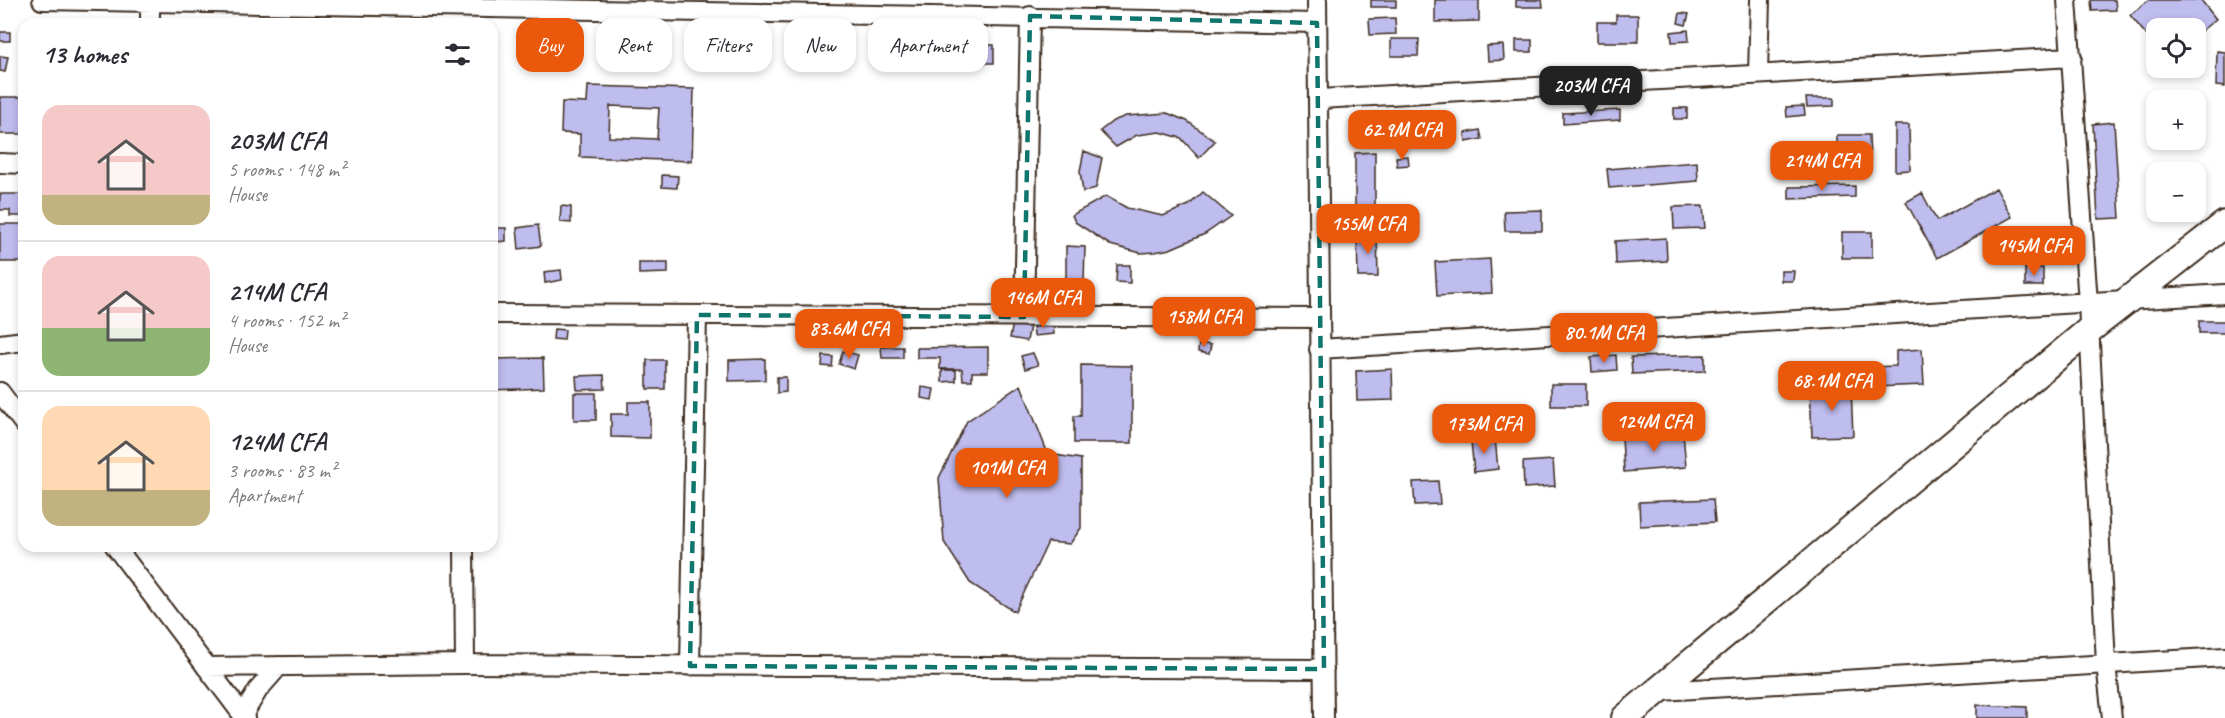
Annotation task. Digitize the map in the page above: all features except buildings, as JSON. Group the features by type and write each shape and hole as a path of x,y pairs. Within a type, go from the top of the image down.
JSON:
{"main road":[{"path":"1625,718 2088,331 2225,224"}],"street":[{"path":"42,0 466,10 1030,16 1317,23"},
{"path":"1317,0 1320,99 1319,349 1324,718"},
{"path":"1758,74 1760,0"},
{"path":"2067,0 2088,303 2106,664 2112,718"},
{"path":"150,2 150,18"},
{"path":"1024,317 1030,16"},
{"path":"1320,99 2072,57"},
{"path":"0,163 18,164"},
{"path":"1319,349 2225,294"},
{"path":"498,314 1319,318"},
{"path":"690,666 697,315"},
{"path":"0,344 18,342"},
{"path":"0,392 18,416"},
{"path":"120,552 244,716 258,690 279,666"},
{"path":"464,552 465,664"},
{"path":"1660,691 2225,657"},
{"path":"206,667 465,664 1324,669"}],"highlighted area":[{"path":"1030,16 1317,23 1324,669 690,666 697,315 1024,317"}]}
